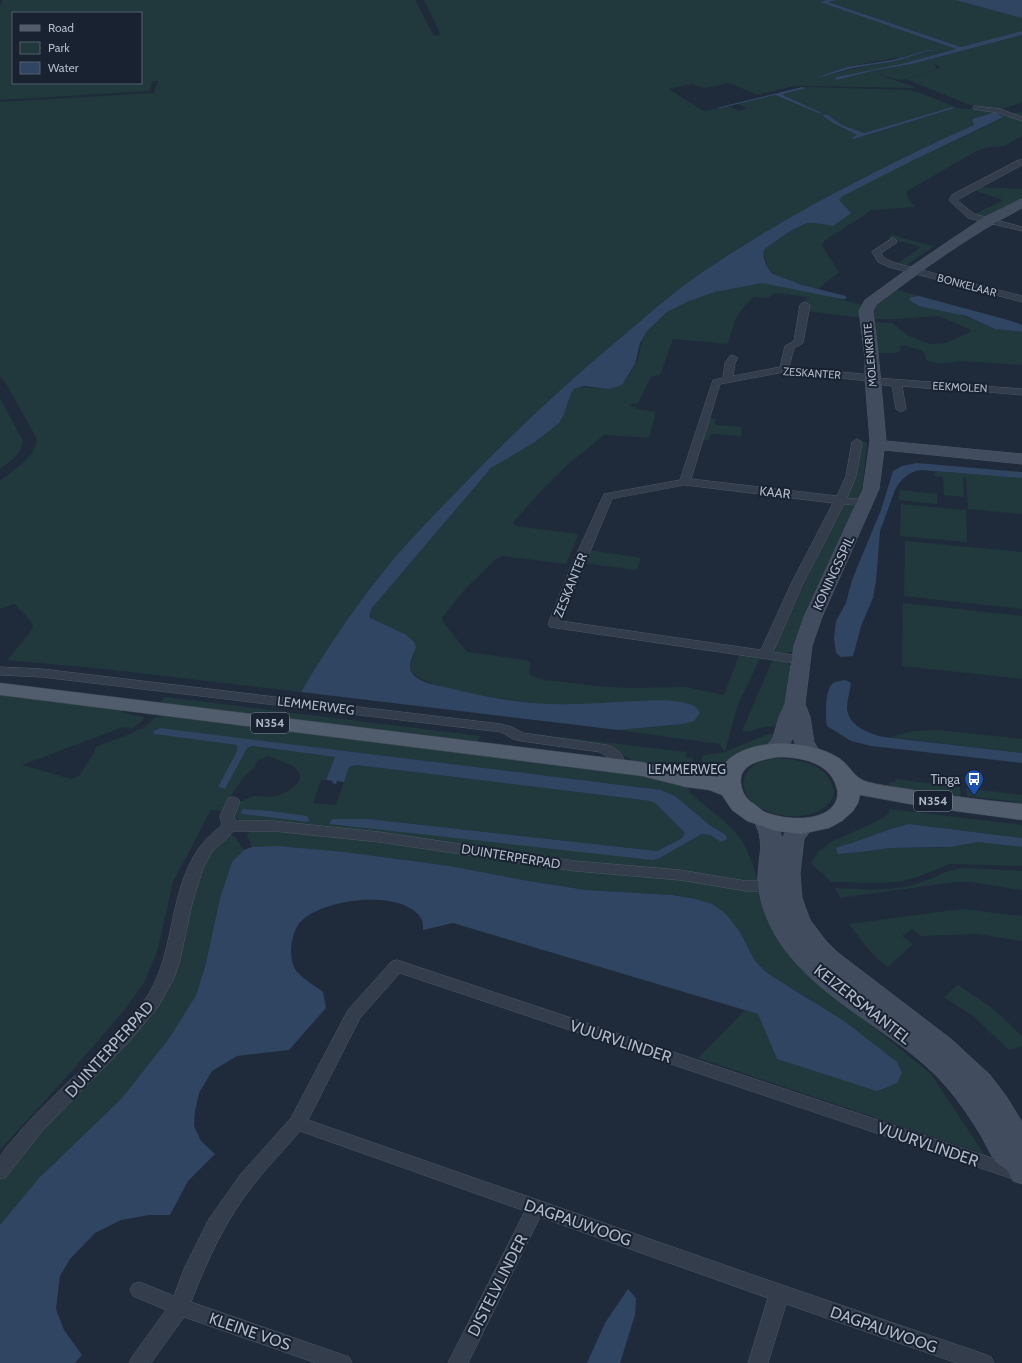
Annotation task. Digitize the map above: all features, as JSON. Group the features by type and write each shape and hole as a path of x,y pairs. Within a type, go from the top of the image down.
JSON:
{"main road":[{"name":"LEMMERWEG","path":"0,689 642,768 686,780 713,784 731,779"},
{"name":"N354","path":"731,779 747,757 773,750 792,750 811,754 822,759 835,768 847,782 860,788 928,800 1022,812"},
{"path":"731,779 733,798 743,809 764,820 783,825 803,826 815,824 831,818 840,812 845,805 849,794 847,782"},
{"name":"N354","path":"845,805 869,803 928,808 1022,820"}],"street":[{"path":"975,108 993,110 1022,119"},
{"path":"1022,162 955,197 953,200 971,216 1022,230"},
{"name":"MOLENKRITE","path":"878,445 872,379 872,358 866,311 870,303 913,271 987,221 1022,203"},
{"name":"BONKELAAR","path":"893,241 876,252 881,260 913,271 1022,299"},
{"path":"784,369 790,346 798,343 805,305"},
{"path":"728,379 730,363 733,358"},
{"name":"ZESKANTER","path":"801,660 554,624 583,552 608,496 685,482 716,382 784,369 872,379"},
{"name":"EEKMOLEN","path":"872,379 897,383 1022,392"},
{"path":"897,383 901,409"},
{"name":"KONINGSSPIL","path":"766,654 797,584 841,499 851,476 858,442"},
{"path":"878,445 1022,459"},
{"name":"KONINGSSPIL","path":"773,750 783,740 790,712 795,704 803,646 813,617 871,489 878,445"},
{"name":"KAAR","path":"685,482 865,503"},
{"name":"LEMMERWEG","path":"0,671 48,674 501,728 510,730 515,736 521,738 602,748 617,756 617,766"},
{"name":"KONINGSSPIL","path":"795,704 800,713 803,742 811,754"},
{"path":"230,826 227,816 233,802"},
{"name":"KEIZERSMANTEL","path":"764,820 770,826 773,838 769,867 779,880"},
{"name":"DUINTERPERPAD","path":"0,1172 18,1147 124,1037 157,995 174,958 189,889 196,868 204,852 230,826 266,825 347,833 575,866 692,876 746,886 763,886 779,880"},
{"name":"KEIZERSMANTEL","path":"803,826 795,833 779,880 775,909 782,926 793,944 831,981 936,1061 960,1086 973,1103 1006,1155 1021,1162"},
{"name":"VUURVLINDER","path":"297,1123 326,1064 354,1014 397,966 1021,1162"},
{"path":"139,1363 180,1307 194,1269 216,1225 247,1179 297,1123"},
{"name":"DAGPAUWOOG","path":"297,1123 779,1293 984,1363"},
{"name":"DISTELVLINDER","path":"458,1363 536,1207"},
{"name":"KLEINE VOS","path":"140,1290 180,1307 342,1363"},
{"path":"758,1363 779,1293"}],"green space":[{"path":"3,0 415,0 434,36 441,35 424,0 827,0 821,2 956,49 905,63 836,77 837,80 876,70 912,64 1022,35 1022,102 1002,109 1012,113 1022,112 1022,118 967,104 906,79 941,68 934,63 937,69 902,80 875,73 917,88 803,86 790,87 757,95 737,86 723,82 726,84 704,88 692,84 668,89 704,111 728,106 739,111 747,108 737,104 775,95 821,113 783,95 808,87 910,90 958,108 995,112 972,119 974,125 867,176 798,213 699,275 647,315 578,374 520,428 482,465 404,547 370,588 323,656 301,692 104,669 7,660 33,627 31,621 14,604 0,609 0,481 28,458 37,439 7,385 0,376 0,102 154,93 158,81 152,81 149,91 0,100 0,6","holes":["929,50 930,52 817,77 845,68","952,107 955,108 868,135 851,138 857,135 833,123 823,115 828,115 842,125 864,133"]},
{"path":"838,0 955,0 1022,18 1022,31 961,47 828,2"},
{"path":"1000,114 1022,120 1022,136 1004,146 990,147 977,151 907,191 908,198 915,207 872,210 824,241 822,245 839,272 818,289 783,280 770,270 766,262 764,252 770,244 840,202 839,200 843,196 914,160 1002,119 1004,117"},
{"path":"982,187 1022,189 1022,199 1010,204 987,218 975,214 1003,200 976,191"},
{"path":"892,235 933,247 905,266 897,264 921,247 888,238"},
{"path":"762,283 863,305 863,318 805,311 806,297 775,293 768,298 754,297 743,308 736,318 728,344 673,339 660,375 651,377 638,403 632,403 630,406 637,407 636,409 656,412 649,438 604,435 565,467 540,492 513,523 515,526 579,534 566,564 503,556 497,558 465,589 442,618 444,623 467,652 526,660 531,663 529,670 530,675 544,680 627,688 686,687 724,695 739,656 760,658 737,707 725,752 719,744 618,730 683,724 665,701 580,704 539,703 474,694 432,683 417,676 410,668 416,648 405,634 370,618 372,608 491,468 567,407 574,390 581,387 602,388 622,385 637,362 646,333 655,322 682,304 715,292"},
{"path":"897,290 919,296 915,296 995,329 1022,332 1022,365 960,361 936,363 927,360 925,353 916,348 901,345 900,351 895,353 877,353 874,322 892,323 907,335 929,344 945,343 971,332 969,329 939,316 874,319 875,307"},
{"path":"0,398 23,441 17,454 0,469"},
{"path":"707,418 716,419 715,425 742,427 741,436 711,434 709,440 702,440"},
{"path":"859,442 867,442 863,483 858,498 853,499 848,498 848,495"},
{"path":"935,471 1022,478 1022,514 968,509 966,478 963,478 964,497 944,495 943,477 934,476"},
{"path":"900,490 937,494 937,504 899,500"},
{"path":"845,504 855,507 794,651 787,653 775,652 774,649 826,538"},
{"path":"901,504 966,510 967,542 900,536"},
{"path":"905,541 1022,552 1022,609 904,596"},
{"path":"589,550 641,558 636,570 584,563"},
{"path":"903,603 1022,616 1022,679 902,666"},
{"path":"773,659 787,662 791,667 783,728 766,727 751,731 742,731"},
{"path":"0,694 119,709 124,713 144,717 143,720 133,728 123,727 22,765 71,779 79,776 96,747 139,729 143,729 154,718 171,715 632,773 688,783 689,792 735,831 746,848 758,881 755,882 240,821 233,815 239,802 253,796 274,797 288,791 299,782 300,774 293,766 269,756 263,758 257,761 254,768 243,778 229,799 224,811 211,810 173,882 157,952 144,983 125,1009 78,1064 0,1150","holes":["157,728 661,790 675,796 711,826 726,835 721,842 710,835 702,834 660,858 332,819 369,819 657,851 685,836 685,833 655,803 650,801 356,765 349,767 336,805 313,803 321,780 326,780 335,757 251,746 247,748 225,788 218,788 237,751 237,745 154,734 153,732","243,809 308,822 241,814"]},
{"path":"165,697 480,736 477,742 162,703 162,700"},
{"path":"938,730 1022,739 1022,753 890,737 913,731"},
{"path":"535,734 686,752 686,757 693,758 692,765 642,763 633,761 600,743 535,736"},
{"path":"768,734 782,734 777,741 722,765 701,767 702,757 704,755 725,752"},
{"path":"780,758 804,762 819,768 825,773 830,779 834,789 833,798 831,801 824,808 814,813 792,816 770,812 760,808 752,802 748,798 744,788 744,778 746,773 757,763"},
{"path":"895,779 960,787 961,799 889,790 889,782 895,782"},
{"path":"966,788 1022,795 1022,806 1017,805 1016,802 967,796"},
{"path":"889,809 1022,825 1022,838 909,824 842,846 838,854 891,848 940,848 978,842 1022,847 1022,866 950,864 903,881 884,883 831,882 811,863 818,852 831,842 884,818 889,812"},
{"path":"272,828 660,876 758,891 763,908 777,937 835,996 931,1074 984,1154 698,1058 745,1010 758,1014 777,1059 813,1001 767,973 755,961 740,932 696,899 672,895 586,890 450,866 345,852 277,847 252,847 247,835 251,829"},
{"path":"229,834 235,837 244,850 232,862 220,898 205,967 196,995 170,1037 122,1098 52,1165 0,1225 0,1178 11,1162 143,1021 188,909 207,854"},
{"path":"966,868 1022,871 1022,890 970,882 955,882 840,898 835,888 876,889 906,887 923,882 952,870"},
{"path":"961,909 1022,916 1022,941 977,934 921,936 912,929 902,936 913,944 888,967 872,953 849,924"},
{"path":"958,985 1008,1022 1022,1037 1022,1046 1009,1050 973,1016 944,997"}],"water":[{"path":"827,0 838,0 828,2 961,47 1022,31 1022,35 912,64 876,70 837,80 835,79 836,77 905,63 956,49 820,2"},
{"path":"955,0 1022,0 1022,18"},
{"path":"933,50 895,61 853,68 817,77 847,67 892,60"},
{"path":"802,87 806,88 783,95 822,113 818,113 775,95 716,108"},
{"path":"952,107 955,108 854,139 851,138 857,135 833,123 822,115 828,115 842,125 864,133"},
{"path":"995,112 1004,117 843,196 839,200 851,213 833,226 814,223 804,224 777,240 764,251 766,264 773,274 802,285 846,296 846,299 762,283 715,292 689,301 667,312 647,331 640,343 635,364 622,385 609,389 584,386 574,389 559,423 535,442 491,468 372,608 370,618 405,634 414,642 416,648 410,668 413,675 426,682 512,701 574,704 658,700 686,703 696,707 700,713 694,721 683,724 618,730 301,692 334,639 396,556 482,465 539,410 578,374 677,290 731,253 798,213 903,158 974,125 972,119"},
{"path":"919,296 1008,320 1022,325 1022,332 995,329 966,316 919,306 909,299"},
{"path":"917,463 1022,472 1022,478 921,470 909,474 902,480 895,490 880,531 876,581 873,598 861,626 853,656 841,657 836,653 834,638 836,621 846,603 852,580 881,510 893,471 902,466"},
{"path":"845,680 851,683 847,706 849,715 856,725 872,734 884,737 1022,753 1022,763 871,746 851,741 827,726 826,722 826,703 830,686 834,682"},
{"path":"160,728 661,790 675,796 711,826 726,835 727,839 721,842 710,835 702,834 660,858 653,860 329,824 332,819 369,819 657,851 682,838 685,833 655,803 650,801 356,765 349,767 344,782 337,781 336,784 332,783 333,781 326,780 335,757 252,746 247,748 225,789 218,787 237,751 237,745 154,734 153,731"},
{"path":"242,809 307,816 309,820 308,822 241,814"},
{"path":"909,824 1022,838 1022,847 978,842 950,847 891,848 838,854 836,848"},
{"path":"277,846 345,852 450,866 586,890 672,895 696,899 712,904 726,914 740,932 755,961 767,973 844,1021 897,1062 902,1073 897,1083 877,1091 777,1059 758,1014 453,923 423,930 423,922 421,918 411,909 397,903 379,900 360,900 323,908 308,916 298,925 293,936 291,951 294,968 304,978 323,992 326,1008 289,1050 237,1056 212,1071 199,1093 195,1111 194,1126 201,1141 215,1154 188,1181 170,1215 149,1215 121,1220 95,1233 70,1259 60,1276 56,1309 64,1330 82,1355 75,1363 0,1363 0,1225 40,1177 122,1098 170,1037 196,995 205,967 220,898 232,862 244,850 252,847"},
{"path":"628,1289 636,1298 635,1315 620,1363 587,1363 605,1323"}],"place":[{"name":"Tinga","path":"974,796"}]}
